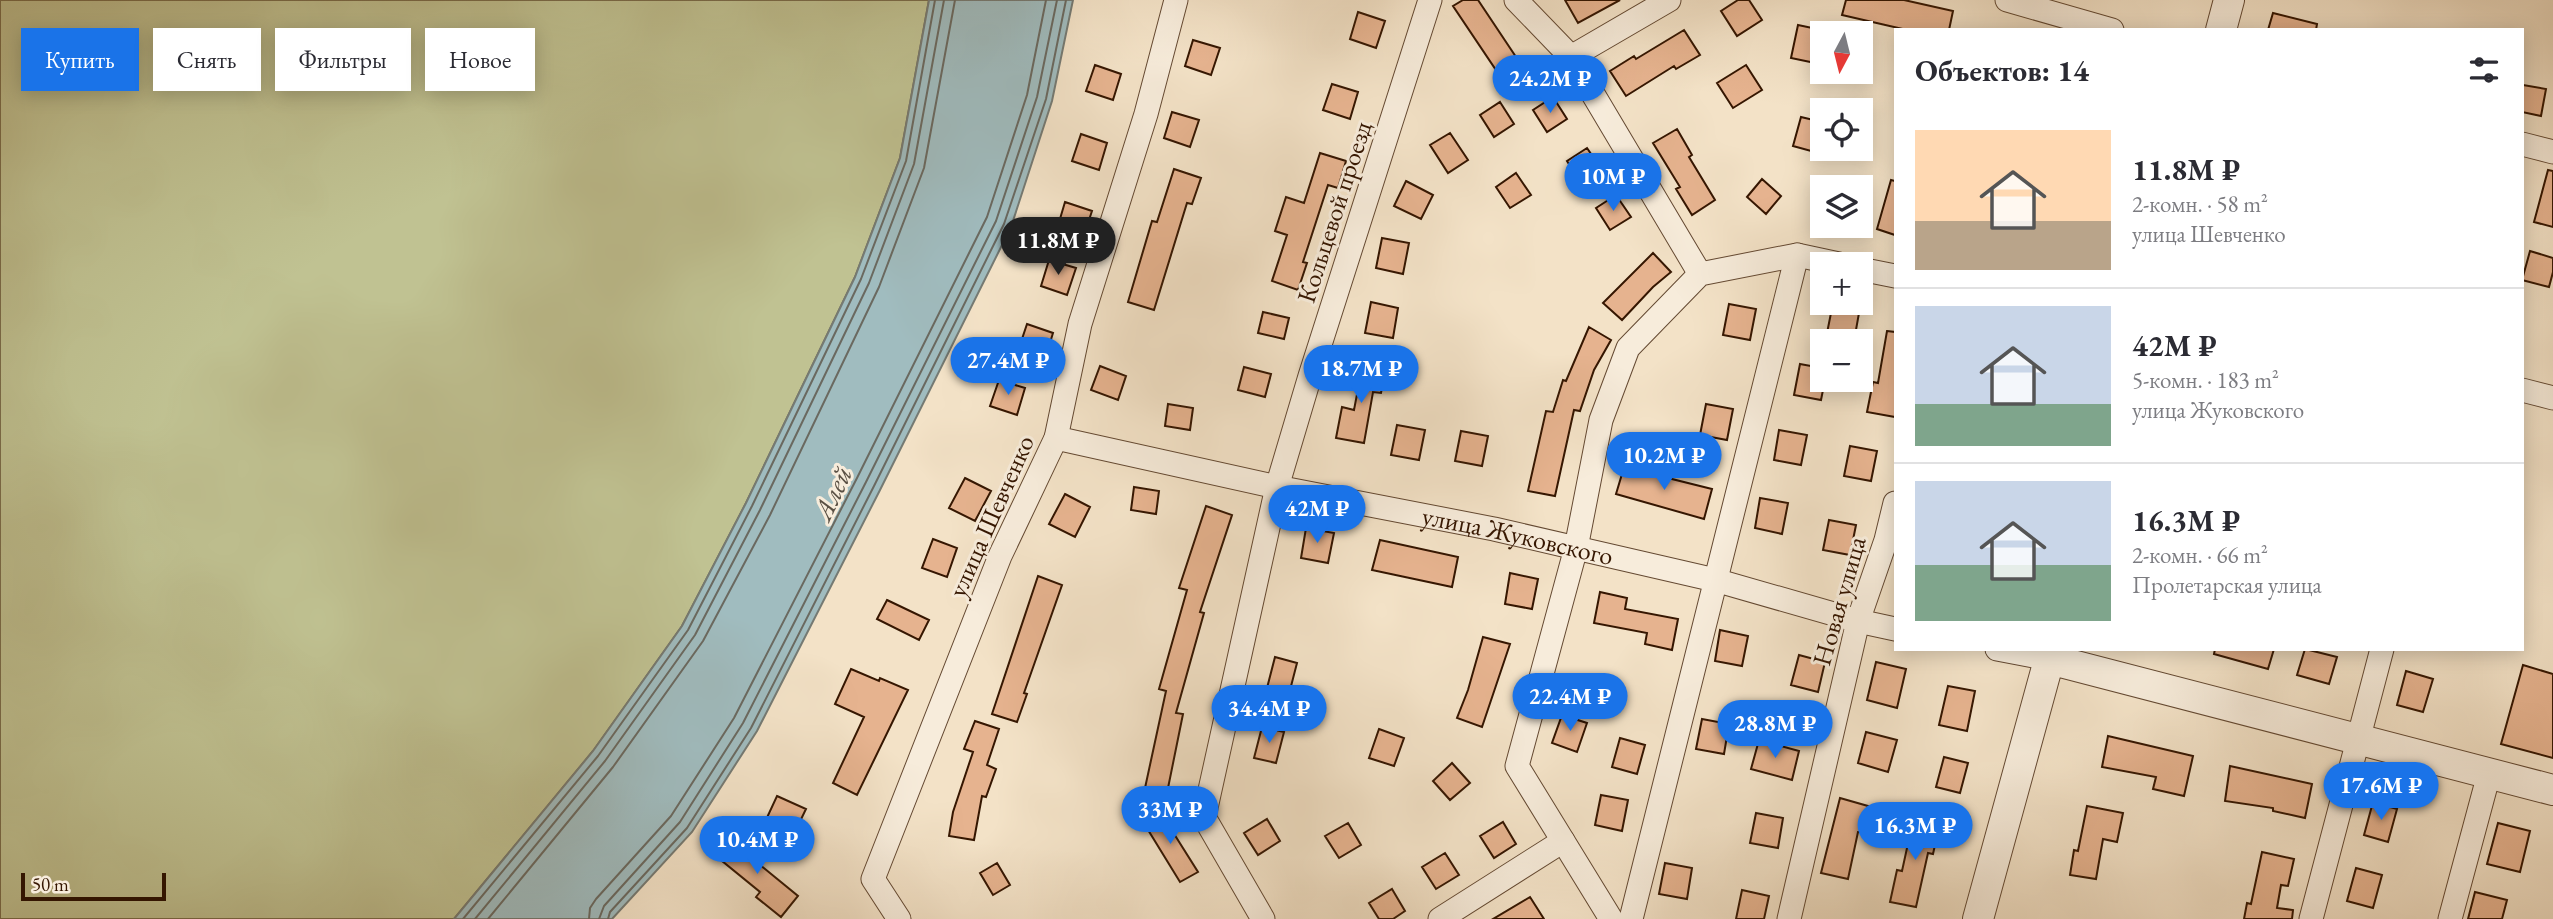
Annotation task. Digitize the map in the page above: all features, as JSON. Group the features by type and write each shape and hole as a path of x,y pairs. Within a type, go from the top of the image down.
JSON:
{"street":[{"name":"улица Шевченко","path":"899,919 873,879 1000,556 1056,438 1080,324 1146,114 1176,0"},
{"name":"Кольцевой проезд","path":"1263,919 1203,817 1277,487 1430,0"},
{"path":"1516,0 1571,58 1700,274"},
{"path":"1571,58 1670,0"},
{"path":"2007,0 2105,28"},
{"path":"2222,28 2229,0"},
{"path":"2524,145 2553,152"},
{"path":"1631,919 1797,255"},
{"path":"1611,919 1517,766 1576,548 1601,421 1628,348 1700,274 1797,255 1810,258"},
{"path":"1873,272 1894,276"},
{"path":"2524,391 2553,398"},
{"name":"улица Жуковского","path":"1056,438 1277,487 1494,529 1715,580 1894,629"},
{"name":"Новая улица","path":"1789,919 1858,621 1886,540 1894,507"},
{"path":"2018,651 2050,654 2553,790"},
{"path":"2311,919 2381,651"},
{"path":"1978,919 2050,654"},
{"path":"2450,919 2489,774"},
{"path":"1440,919 1563,841"}],"green space":[{"path":"0,0 929,0 900,158 855,277 746,503 682,626 593,751 454,919 0,919"}],"water":[{"name":"Алей","path":"929,0 1073,0 1052,101 1011,227 757,731 692,832 612,919 454,919 593,751 682,626 746,503 855,277 900,158"}],"building":[{"path":"1463,0 1478,0 1518,60 1498,73 1453,6"},
{"path":"1565,0 1620,0 1578,23"},
{"path":"1738,0 1749,0 1762,20 1737,36 1721,11"},
{"path":"1846,0 1904,0 1953,11 1949,28 1898,28 1842,15"},
{"path":"1358,12 1385,21 1376,48 1350,39"},
{"path":"2273,13 2317,24 2316,28 2269,28"},
{"path":"1798,25 1810,28 1810,62 1791,58"},
{"path":"1684,30 1700,55 1676,69 1674,66 1626,96 1610,71 1634,56 1636,59"},
{"path":"1193,40 1220,48 1211,75 1185,66"},
{"path":"1095,65 1121,74 1113,100 1086,91"},
{"path":"1746,65 1762,90 1733,108 1717,83"},
{"path":"1332,84 1358,92 1350,119 1323,110"},
{"path":"2524,85 2546,89 2541,116 2524,112"},
{"path":"1553,97 1567,119 1547,132 1533,110"},
{"path":"1500,102 1514,124 1494,137 1480,115"},
{"path":"1172,112 1199,120 1190,147 1164,138"},
{"path":"1801,117 1810,119 1810,151 1793,146"},
{"path":"1677,129 1692,155 1689,157 1715,200 1692,215 1676,189 1680,187 1653,143"},
{"path":"1450,133 1468,160 1448,173 1430,145"},
{"path":"1081,134 1107,143 1099,170 1072,161"},
{"path":"1587,148 1602,170 1581,183 1567,161"},
{"path":"1320,153 1346,161 1338,188 1328,185 1303,262 1307,263 1298,290 1272,281 1287,235 1275,231 1286,197 1304,203"},
{"path":"1174,169 1201,178 1192,204 1187,203 1154,310 1128,302 1152,221 1157,222"},
{"path":"2548,170 2553,171 2553,227 2534,222"},
{"path":"1516,173 1531,195 1510,208 1496,187"},
{"path":"1762,179 1781,196 1766,214 1747,197"},
{"path":"1891,180 1894,181 1894,235 1877,229"},
{"path":"1406,181 1433,195 1421,219 1394,206"},
{"path":"1616,195 1631,217 1610,230 1596,208"},
{"path":"1065,202 1092,211 1083,238 1057,229"},
{"path":"1382,238 1409,243 1403,274 1376,268"},
{"path":"2530,251 2553,258 2549,287 2524,281"},
{"path":"1653,253 1671,272 1622,320 1603,303"},
{"path":"1049,260 1076,268 1067,295 1041,286"},
{"path":"1371,302 1398,308 1393,338 1365,333"},
{"path":"1729,304 1756,309 1750,340 1723,335"},
{"path":"1263,312 1289,318 1284,339 1258,333"},
{"path":"1831,315 1859,315 1856,329 1828,329"},
{"path":"1027,324 1053,333 1045,359 1018,351"},
{"path":"1589,327 1611,340 1594,370 1580,411 1574,410 1555,496 1528,491 1546,411 1553,412 1563,380 1566,381"},
{"path":"1887,331 1894,332 1894,417 1867,412 1873,382 1878,383"},
{"path":"1363,363 1386,367 1381,393 1373,392 1364,443 1336,438 1342,407 1354,410"},
{"path":"1800,364 1810,366 1810,392 1823,392 1821,400 1794,395"},
{"path":"1100,366 1126,376 1118,400 1091,390"},
{"path":"1244,367 1271,374 1265,397 1238,390"},
{"path":"999,380 1025,388 1017,415 990,406"},
{"path":"1168,404 1193,408 1190,430 1165,426"},
{"path":"1706,404 1733,409 1727,440 1700,435"},
{"path":"1397,425 1425,430 1419,460 1391,455"},
{"path":"1779,430 1807,435 1801,465 1774,460"},
{"path":"1461,431 1488,436 1482,466 1455,461"},
{"path":"1850,446 1877,451 1871,481 1844,476"},
{"path":"1625,464 1712,489 1704,519 1616,494"},
{"path":"965,478 991,491 975,521 949,508"},
{"path":"1134,487 1159,491 1156,514 1131,510"},
{"path":"1065,494 1090,507 1075,537 1049,524"},
{"path":"1760,498 1788,503 1782,534 1755,528"},
{"path":"1206,506 1232,515 1200,612 1204,613 1176,713 1183,714 1167,793 1145,788 1166,691 1159,689 1187,590 1179,588"},
{"path":"1829,520 1856,525 1850,555 1823,550"},
{"path":"1306,528 1334,533 1328,563 1301,558"},
{"path":"933,539 957,548 947,577 922,568"},
{"path":"1380,540 1458,557 1452,587 1372,570"},
{"path":"1510,573 1538,579 1532,609 1505,604"},
{"path":"1038,576 1062,585 1024,693 1027,694 1017,722 992,714"},
{"path":"1600,592 1627,598 1625,609 1678,619 1672,650 1645,644 1647,633 1594,623"},
{"path":"887,600 929,620 919,640 877,619"},
{"path":"1720,630 1748,636 1742,666 1715,661"},
{"path":"1483,637 1510,644 1482,727 1457,718"},
{"path":"2215,651 2273,651 2268,669 2214,654"},
{"path":"2304,651 2337,657 2329,684 2297,675"},
{"path":"1799,655 1825,662 1818,692 1791,685"},
{"path":"1275,657 1297,663 1289,694 1267,688"},
{"path":"1876,662 1906,669 1897,708 1867,700"},
{"path":"2523,665 2553,674 2553,758 2501,744"},
{"path":"851,669 908,690 857,795 833,783 864,717 835,704"},
{"path":"2406,671 2433,679 2423,712 2397,705"},
{"path":"1948,686 1975,691 1967,731 1939,725"},
{"path":"1562,715 1587,723 1577,752 1552,743"},
{"path":"1702,719 1729,724 1724,754 1696,749"},
{"path":"975,721 999,729 987,765 996,769 986,797 982,796 974,840 949,836 953,812 973,752 964,749"},
{"path":"1262,727 1284,732 1276,763 1254,758"},
{"path":"1379,729 1404,738 1394,766 1369,758"},
{"path":"1866,732 1897,740 1888,772 1858,763"},
{"path":"2108,736 2193,756 2184,796 2153,789 2156,777 2102,767"},
{"path":"1620,738 1645,745 1637,774 1612,767"},
{"path":"1759,740 1799,751 1792,780 1751,769"},
{"path":"1944,757 1968,763 1960,793 1936,787"},
{"path":"1452,763 1470,783 1450,800 1433,781"},
{"path":"2230,766 2312,784 2305,818 2273,811 2273,808 2225,801"},
{"path":"1601,795 1628,800 1622,831 1595,825"},
{"path":"777,796 806,809 792,838 764,824"},
{"path":"1840,798 1868,806 1858,832 1848,879 1821,873"},
{"path":"2373,802 2397,809 2388,842 2364,835"},
{"path":"2087,806 2123,813 2117,842 2103,839 2096,879 2070,875"},
{"path":"1159,810 1198,872 1180,882 1142,820"},
{"path":"1756,813 1783,818 1778,848 1750,843"},
{"path":"1914,816 1940,822 1933,854 1928,853 1916,907 1890,902 1897,870 1902,871"},
{"path":"1267,819 1280,841 1258,855 1244,833"},
{"path":"1503,822 1516,844 1494,858 1480,836"},
{"path":"1348,823 1361,845 1339,858 1325,836"},
{"path":"2498,823 2530,831 2520,872 2487,864"},
{"path":"733,835 758,855 754,860 798,896 781,917 756,897 760,892 716,856"},
{"path":"2262,852 2294,859 2288,886 2281,885 2277,908 2293,910 2292,919 2244,919 2247,903 2251,904"},
{"path":"1445,853 1459,875 1436,889 1422,867"},
{"path":"997,863 1010,885 993,895 980,873"},
{"path":"1665,863 1692,868 1687,899 1659,894"},
{"path":"2356,868 2382,875 2373,908 2347,901"},
{"path":"1392,889 1405,911 1393,919 1379,919 1369,903"},
{"path":"1742,890 1769,896 1764,919 1736,919"},
{"path":"2475,892 2507,900 2502,919 2468,919"},
{"path":"1530,897 1544,919 1493,919"}]}
